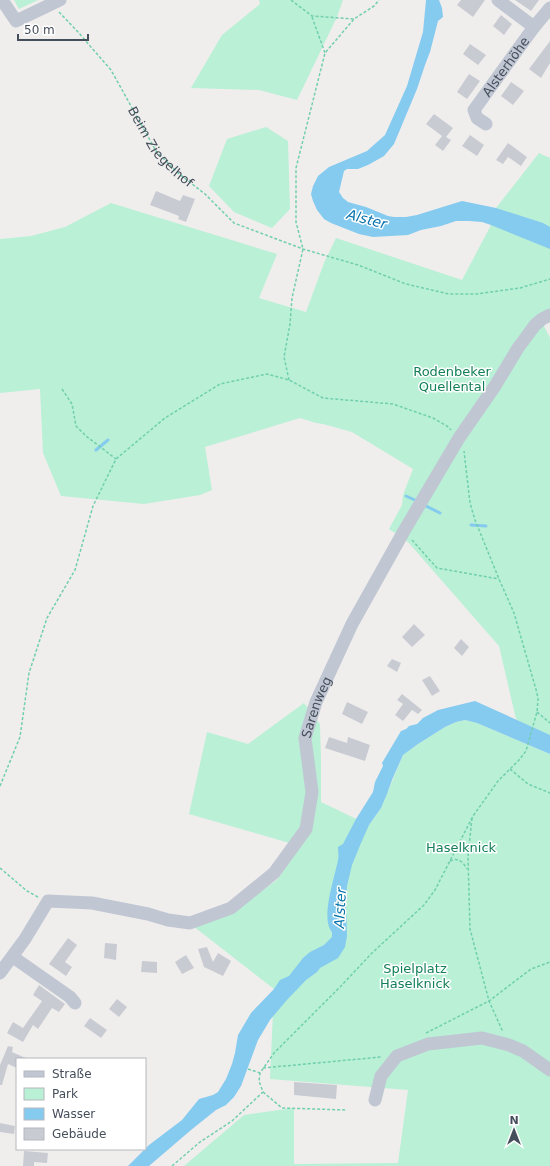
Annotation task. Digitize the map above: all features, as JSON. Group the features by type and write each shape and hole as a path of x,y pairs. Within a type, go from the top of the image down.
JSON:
{"street":[{"path":"2,0 16,21 56,2"},
{"path":"498,0 534,27"},
{"name":"Alsterhöhe","path":"486,124 477,118 474,110 534,27 550,8"},
{"name":"Sarenweg","path":"48,901 92,903 148,914 168,920 190,923 231,908 274,874 306,829 312,792 305,738 316,702 352,624 404,531 459,438 495,386 518,348 535,326 542,319 550,315"},
{"path":"0,973 13,957 48,901"},
{"path":"13,957 70,997 76,1004"},
{"path":"375,1100 381,1076 397,1056 428,1044 482,1038 509,1045 523,1051 550,1070"}],"path":[{"path":"291,0 312,16 354,19"},
{"path":"289,380 284,357 290,324 292,298 304,248 296,222 296,168 325,53 354,19 374,6 379,0"},
{"name":"Beim Ziegelhof","path":"56,2 78,32 111,70 156,151 178,173 205,194 234,223 406,284 449,294 476,294 520,288 550,279"},
{"path":"312,16 325,53"},
{"path":"0,786 20,737 29,673 47,618 75,570 93,506 116,459 165,418 220,384 268,374 289,380 322,398 393,404 433,418 447,426 464,445 470,503 478,529 519,628 537,693 537,712 526,751 498,781 473,816 435,890 424,905 372,952 340,987 274,1053 260,1073 259,1081 263,1092 282,1108 347,1110"},
{"path":"62,389 72,404 76,426 86,436 116,459"},
{"path":"404,531 437,568 498,579"},
{"path":"537,712 550,723"},
{"path":"510,769 528,784 550,793"},
{"path":"473,816 468,851 470,929 489,1000 509,1045"},
{"path":"450,861 454,859 458,860 468,869"},
{"path":"0,868 27,891 48,901"},
{"path":"421,1037 427,1032 489,1000 531,969 550,962"},
{"path":"263,1068 397,1056"},
{"path":"248,1069 260,1073"},
{"path":"172,1166 200,1142 232,1121 263,1092"}],"green space":[{"path":"14,0 38,0 19,9"},
{"path":"259,0 343,0 337,17 297,100 259,90 191,88 222,35 260,4"},
{"path":"266,127 288,141 290,209 272,228 234,212 209,186 227,139"},
{"name":"Rodenbeker Quellental","path":"539,153 550,158 550,319 543,324 550,338 550,749 516,719 499,646 408,542 389,529 402,505 403,495 413,469 352,432 300,418 205,447 212,490 200,495 144,504 61,496 43,453 40,389 0,393 0,239 31,236 65,227 111,203 277,254 259,298 306,312 324,263 336,238 462,280 491,225 496,208"},
{"name":"Haselknick","path":"304,703 320,724 321,802 369,825 381,808 403,755 445,727 456,722 465,720 477,723 550,754 550,1166 184,1166 244,1115 294,1108 294,1164 398,1163 408,1090 270,1079 274,989 193,926 234,911 277,880 300,846 189,814 207,732 248,744"}],"water":[{"name":"Alster","path":"426,0 439,0 443,17 438,21 430,52 417,89 394,144 384,156 368,165 358,169 347,169 344,171 339,192 348,202 394,217 417,215 462,201 496,208 543,223 550,227 550,249 491,225 482,222 469,221 456,221 408,235 373,237 359,234 331,223 324,219 317,210 311,194 318,176 329,167 367,151 385,135 407,86 423,32"},
{"name":"Alster","path":"475,701 550,735 550,754 477,723 465,720 445,727 403,755 381,808 369,825 352,865 347,886 347,936 345,947 338,958 320,968 306,980 270,1020 258,1040 241,1086 234,1097 226,1105 216,1110 149,1166 128,1166 144,1150 146,1150 149,1145 182,1120 199,1099 218,1092 226,1079 232,1064 238,1035 251,1013 274,989 280,980 289,976 303,958 310,952 324,945 332,937 332,932 327,917 329,897 338,858 338,847 343,844 356,819 373,792 375,782 383,766 382,763 401,731 409,726 417,724 423,718 438,710"}],"building":[{"path":"461,0 485,0 473,17 457,5"},
{"path":"515,0 539,0 531,11"},
{"path":"501,15 512,24 504,35 493,26"},
{"path":"550,41 550,63 541,78 529,69"},
{"path":"470,44 486,55 478,65 463,54"},
{"path":"469,74 480,81 467,99 457,92"},
{"path":"511,82 524,91 513,105 501,96"},
{"path":"434,114 453,128 446,137 451,140 443,151 435,145 442,136 426,124"},
{"path":"470,135 484,145 477,156 462,146"},
{"path":"508,143 527,157 521,166 508,157 503,164 496,160"},
{"path":"156,191 180,201 183,195 195,199 186,222 178,219 179,216 150,205"},
{"path":"414,624 425,635 412,647 402,637"},
{"path":"461,639 469,647 462,656 454,648"},
{"path":"392,659 401,663 397,672 387,666"},
{"path":"430,676 440,691 432,696 422,680"},
{"path":"402,694 422,710 418,714 412,710 403,721 395,715 403,704 397,700"},
{"path":"347,702 368,712 362,724 342,714"},
{"path":"329,737 347,743 348,737 370,745 365,761 325,748"},
{"path":"68,938 77,945 65,962 72,967 66,976 49,964"},
{"path":"105,943 117,944 116,960 104,958"},
{"path":"207,947 213,962 218,953 231,961 223,976 204,967 198,949"},
{"path":"186,955 194,968 182,974 175,962"},
{"path":"142,961 157,962 157,973 141,972"},
{"path":"39,985 65,1004 59,1012 52,1008 38,1029 33,1025 23,1042 7,1033 13,1022 23,1028 42,1001 33,995"},
{"path":"117,999 127,1007 119,1017 109,1009"},
{"path":"90,1018 107,1030 101,1038 84,1026"},
{"path":"8,1046 13,1047 12,1052 26,1058 16,1058 16,1068 8,1064 2,1085 0,1085 0,1065"},
{"path":"294,1082 337,1085 336,1099 294,1095"},
{"path":"0,1123 15,1126 14,1134 0,1132"},
{"path":"24,1151 48,1153 47,1163 34,1162 34,1166 23,1166"}],"waterway":[{"path":"96,450 108,440"},
{"path":"406,496 417,501"},
{"path":"424,505 440,513"},
{"path":"471,525 486,526"}],"park label":[{"name":"Spielplatz Haselknick","path":"415,976"}]}
